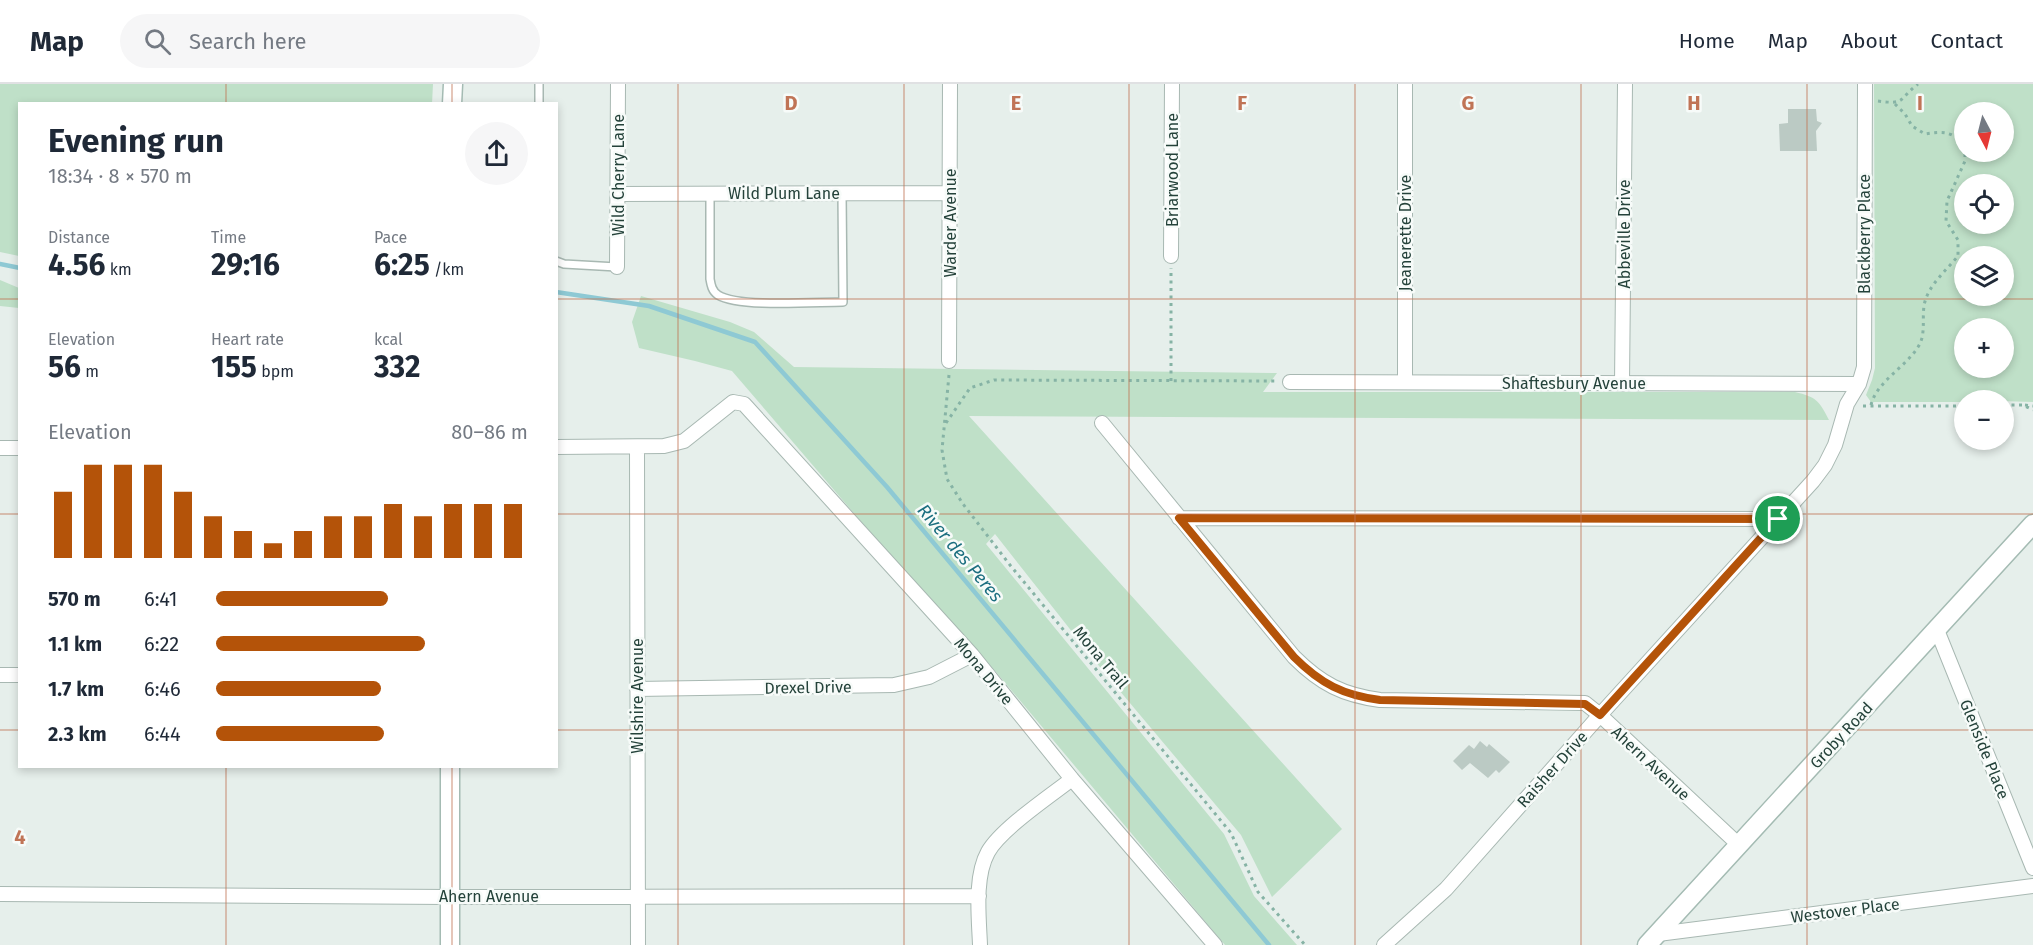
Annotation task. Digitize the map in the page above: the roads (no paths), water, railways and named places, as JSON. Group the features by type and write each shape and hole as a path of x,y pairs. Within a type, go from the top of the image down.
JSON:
{"street":[{"path":"452,102 453,84"},
{"name":"Wild Cherry Lane","path":"617,267 618,84"},
{"name":"Warder Avenue","path":"949,361 950,84"},
{"name":"Briarwood Lane","path":"1171,256 1172,84"},
{"name":"Jeanerette Drive","path":"1405,84 1405,382"},
{"name":"Abbeville Drive","path":"1622,384 1625,84"},
{"name":"Blackberry Place","path":"1858,384 1864,367 1865,84"},
{"name":"Wild Plum Lane","path":"618,194 950,193"},
{"name":"Shaftesbury Avenue","path":"1290,381 1858,384"},
{"name":"Raisher Drive","path":"1384,945 1446,889 1600,715 1813,481 1825,465 1835,445 1847,404 1858,384"},
{"name":"Mona Drive","path":"637,447 664,446 684,441 733,402 744,404 972,655 1072,779 1215,945"},
{"name":"Ahern Avenue","path":"1102,423 1294,657 1308,671 1331,687 1356,696 1380,700 1585,704 1600,715 1739,844"},
{"path":"558,447 637,447"},
{"name":"Wilshire Avenue","path":"637,447 638,945"},
{"path":"0,448 18,448"},
{"path":"1179,518 1778,519"},
{"name":"Groby Road","path":"1653,939 2033,524"},
{"name":"Glenside Place","path":"1937,630 2033,868"},
{"name":"Drexel Drive","path":"637,689 894,686 929,677 972,655"},
{"path":"0,675 18,675"},
{"path":"450,768 450,945"},
{"path":"980,945 980,876 987,852 1028,812 1072,779"},
{"name":"Westover Place","path":"1653,939 2033,885"},
{"name":"Ahern Avenue","path":"0,894 449,897 979,896"}],"lane":[{"path":"539,84 539,102"},
{"path":"710,194 710,279 712,288 719,295 744,302 843,302 842,193"},
{"path":"558,262 617,267"}],"waterway":[{"name":"River des Peres","path":"0,264 18,268"},
{"name":"River des Peres","path":"558,292 649,306 755,342 887,487 1269,945"}]}
